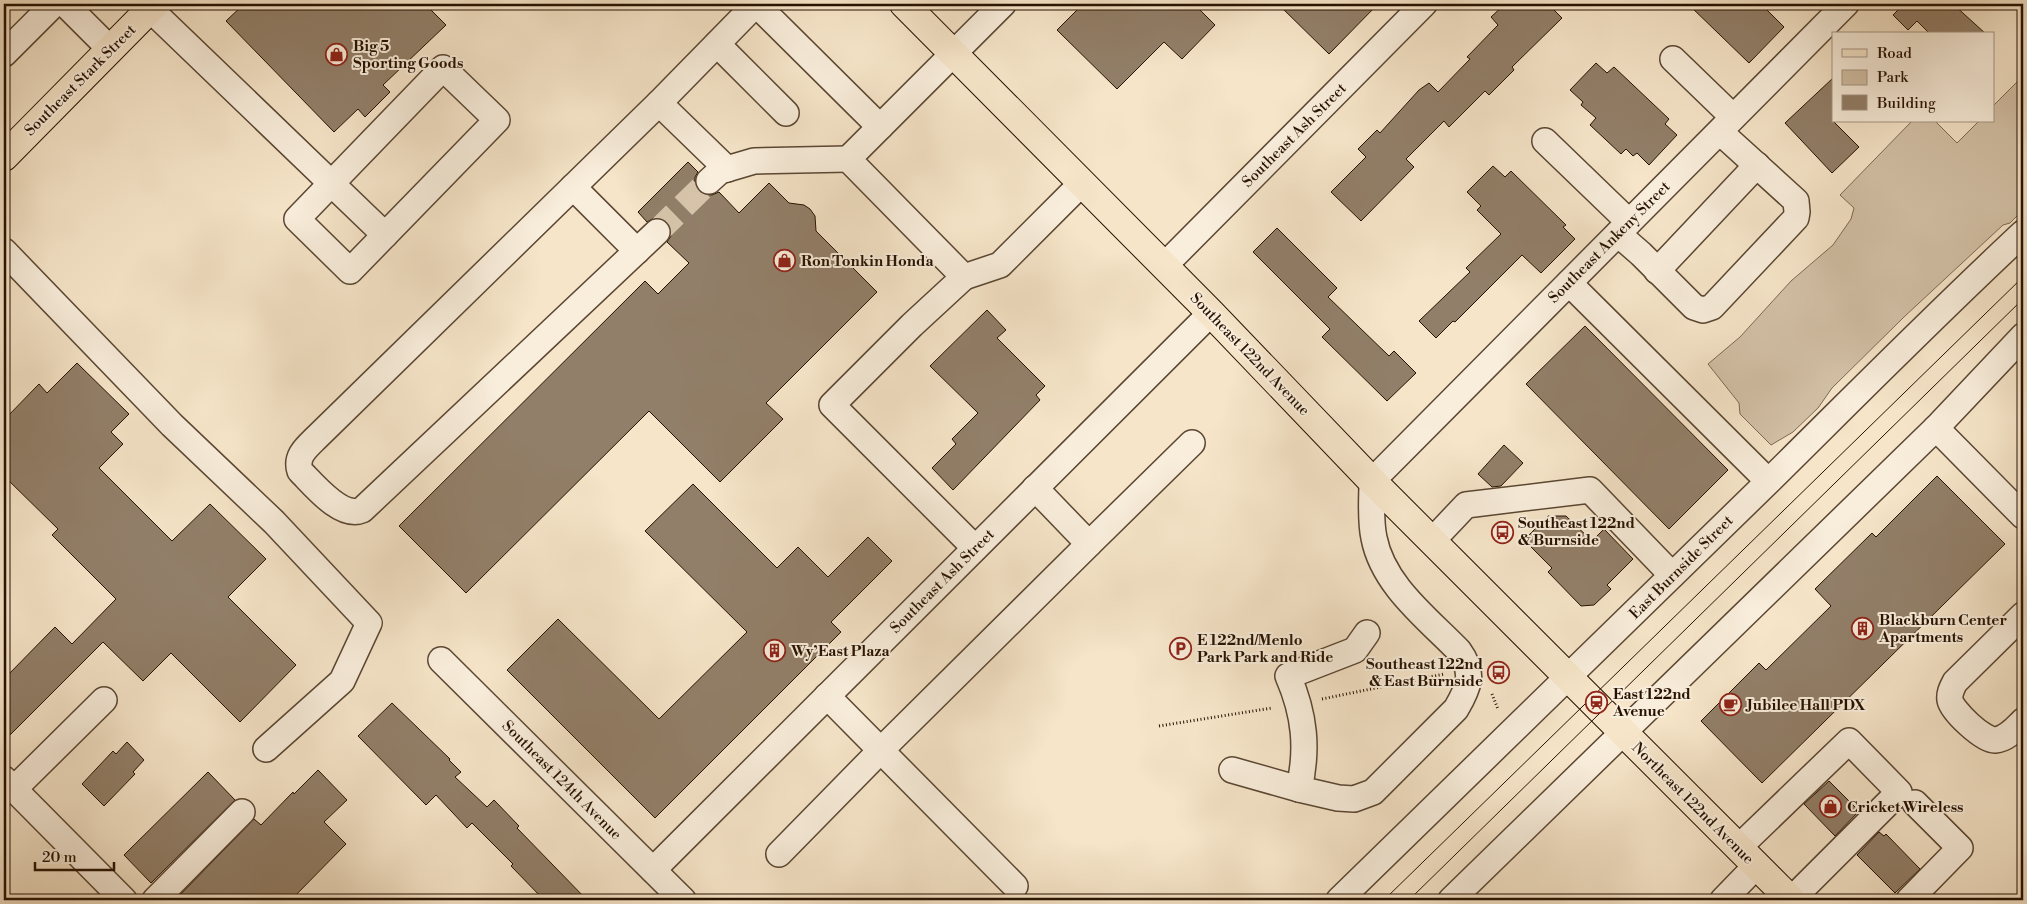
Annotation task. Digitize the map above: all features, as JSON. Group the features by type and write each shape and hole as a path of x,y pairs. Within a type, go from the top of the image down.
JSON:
{"main road":[{"name":"Southeast 122nd Avenue","path":"904,4 1211,313 1372,481 1596,706"},
{"name":"Southeast Stark Street","path":"4,157 153,6"},
{"name":"Northeast 122nd Avenue","path":"1596,706 1791,900"}],"street":[{"path":"4,54 54,4"},
{"path":"65,4 110,49"},
{"path":"657,232 362,510 356,513 347,511 335,504 300,471 298,464 301,454 317,436 659,103 756,4 880,127"},
{"path":"659,103 718,175 754,161 848,159 1003,4"},
{"name":"Southeast Ash Street","path":"1164,266 1424,4"},
{"path":"153,6 386,235"},
{"name":"Southeast Ankeny Street","path":"1372,481 1727,124 1838,6"},
{"path":"717,44 786,112"},
{"path":"1544,141 1624,228 1657,271 1694,307 1703,310 1712,307 1796,218 1798,212 1796,201 1757,165 1727,124 1673,59"},
{"path":"443,68 497,120 350,271 297,219 332,183 443,68"},
{"path":"848,159 964,277"},
{"path":"1657,271 1757,165"},
{"path":"976,548 832,405 912,325 964,277 1000,265 1082,183"},
{"path":"573,187 637,251"},
{"name":"East Burnside Street","path":"1339,900 2023,233"},
{"path":"4,251 172,425 274,522 369,623 342,681 266,749"},
{"path":"1569,283 1768,481"},
{"name":"Southeast Ash Street","path":"653,870 1211,313"},
{"path":"1451,900 1936,428 2023,336"},
{"path":"1936,428 2023,516"},
{"path":"779,854 881,750 1192,442"},
{"path":"1232,770 1299,789 1338,798 1354,799 1373,792 1456,709 1464,694 1470,678 1466,661 1459,651 1401,592 1383,564 1374,538 1372,481"},
{"path":"1035,488 1089,544"},
{"path":"1432,541 1466,505 1590,490 1672,575"},
{"path":"2023,615 1955,682 1950,692 1953,708 1985,738 1994,740 2004,737 2023,721"},
{"path":"1299,789 1304,767 1305,745 1298,704 1288,676 1355,650 1367,633"},
{"name":"Southeast 124th Avenue","path":"441,660 683,900"},
{"path":"827,696 1015,886"},
{"path":"104,700 9,784 124,900"},
{"path":"1723,900 1747,857 1849,741 1899,792 1791,900"},
{"path":"1909,900 1960,848 1915,803"},
{"path":"155,900 242,812"}],"path":[{"path":"1159,726 1298,704 1468,669"},
{"path":"1492,693 1498,711"}],"green space":[{"path":"2023,76 2023,210 2010,223 2003,225 1904,317 1832,388 1818,408 1793,432 1771,445 1740,414 1739,403 1708,364 1740,337 1791,281 1833,245 1851,219 1854,208 1840,195 1911,122 1936,122 1957,143 1978,122 1994,122 1994,105"}],"building":[{"name":"Big 5 Sporting Goods","path":"244,4 425,4 446,25 383,85 390,92 365,117 358,109 334,132 226,21"},
{"path":"1083,4 1194,4 1215,25 1182,59 1164,42 1117,89 1057,30"},
{"path":"1278,4 1378,4 1329,54"},
{"path":"1505,4 1548,4 1562,18 1512,67 1514,70 1489,95 1485,91 1449,127 1444,121 1406,159 1414,167 1361,221 1331,192 1366,157 1358,149 1377,130 1380,133 1419,90 1429,83 1438,92 1470,59 1467,57 1498,25 1491,17"},
{"path":"1688,4 1761,4 1784,27 1749,63"},
{"path":"1900,4 1953,4 1984,32 1928,32 1917,21 1908,30 1893,15 1902,6"},
{"path":"1596,63 1607,73 1614,67 1669,119 1665,124 1677,135 1649,165 1637,153 1633,156 1626,149 1621,154 1590,125 1596,118 1581,105 1583,102 1570,90"},
{"path":"1832,79 1832,122 1859,147 1832,173 1785,123"},
{"path":"688,162 698,172 695,177 695,184 699,191 712,195 719,192 739,213 769,183 789,203 804,205 810,209 815,216 816,231 877,292 766,403 783,419 720,482 649,411 466,593 399,526 645,281 658,294 689,263 667,242 671,236 671,229 667,222 661,218 654,218 647,222 638,212"},
{"path":"1493,166 1505,177 1511,171 1566,225 1563,227 1575,239 1541,273 1522,255 1455,322 1453,321 1436,338 1419,321 1470,272 1466,268 1501,234 1477,210 1481,206 1467,192"},
{"path":"1277,228 1337,288 1328,297 1389,356 1394,351 1416,373 1387,401 1322,337 1330,329 1253,252"},
{"path":"987,310 1006,330 997,338 1045,386 1036,395 1040,400 953,490 932,468 956,444 952,439 978,413 930,366"},
{"path":"1585,326 1728,470 1669,529 1526,384"},
{"path":"77,363 129,414 111,432 123,444 99,468 172,541 210,504 266,559 228,597 296,665 240,722 171,653 143,681 103,642 4,741 4,679 55,627 72,644 116,599 52,535 58,529 4,476 4,420 39,384 47,393"},
{"path":"1504,445 1523,463 1501,486 1492,487 1478,474"},
{"name":"Blackburn Center Apartments","path":"1937,476 2005,544 1762,783 1701,721 1759,663 1766,670 1831,606 1815,589 1872,533 1876,537"},
{"name":"Wy’East Plaza","path":"693,484 777,568 798,547 828,577 868,537 892,561 831,622 841,632 655,818 507,670 558,619 659,719 747,632 645,531"},
{"path":"1548,516 1566,516 1592,541 1604,529 1633,559 1607,585 1611,589 1594,605 1581,606 1548,572 1552,568 1524,540"},
{"path":"392,703 450,759 461,772 455,777 487,807 494,800 519,826 517,828 587,900 544,900 511,866 513,864 472,823 467,828 436,795 426,805 358,736"},
{"path":"127,742 144,760 133,772 135,774 104,806 82,784 113,751 116,754"},
{"path":"318,770 347,800 324,822 346,844 291,900 175,900 254,819 261,825 293,792 294,794"},
{"path":"208,772 235,800 151,883 124,855"},
{"name":"Cricket Wireless","path":"1829,781 1859,811 1835,836 1804,804"},
{"path":"1879,832 1884,836 1886,834 1920,869 1895,893 1857,855"}],"tunnel":[{"path":"657,232 709,181"}],"tram line":[{"path":"1384,900 2023,277"},
{"path":"1409,900 2023,299"}],"place":[{"name":"Big 5 Sporting Goods","path":"337,55"},
{"name":"Ron Tonkin Honda","path":"785,261"},
{"name":"Southeast 122nd & Burnside","path":"1502,532"},
{"name":"Blackburn Center Apartments","path":"1863,629"},
{"name":"E 122nd/Menlo Park Park and Ride","path":"1181,649"},
{"name":"Wy’East Plaza","path":"775,651"},
{"name":"Southeast 122nd & East Burnside","path":"1499,673"},
{"name":"East 122nd Avenue","path":"1597,703"},
{"name":"Jubilee Hall PDX","path":"1731,705"},
{"name":"Cricket Wireless","path":"1831,807"}]}
